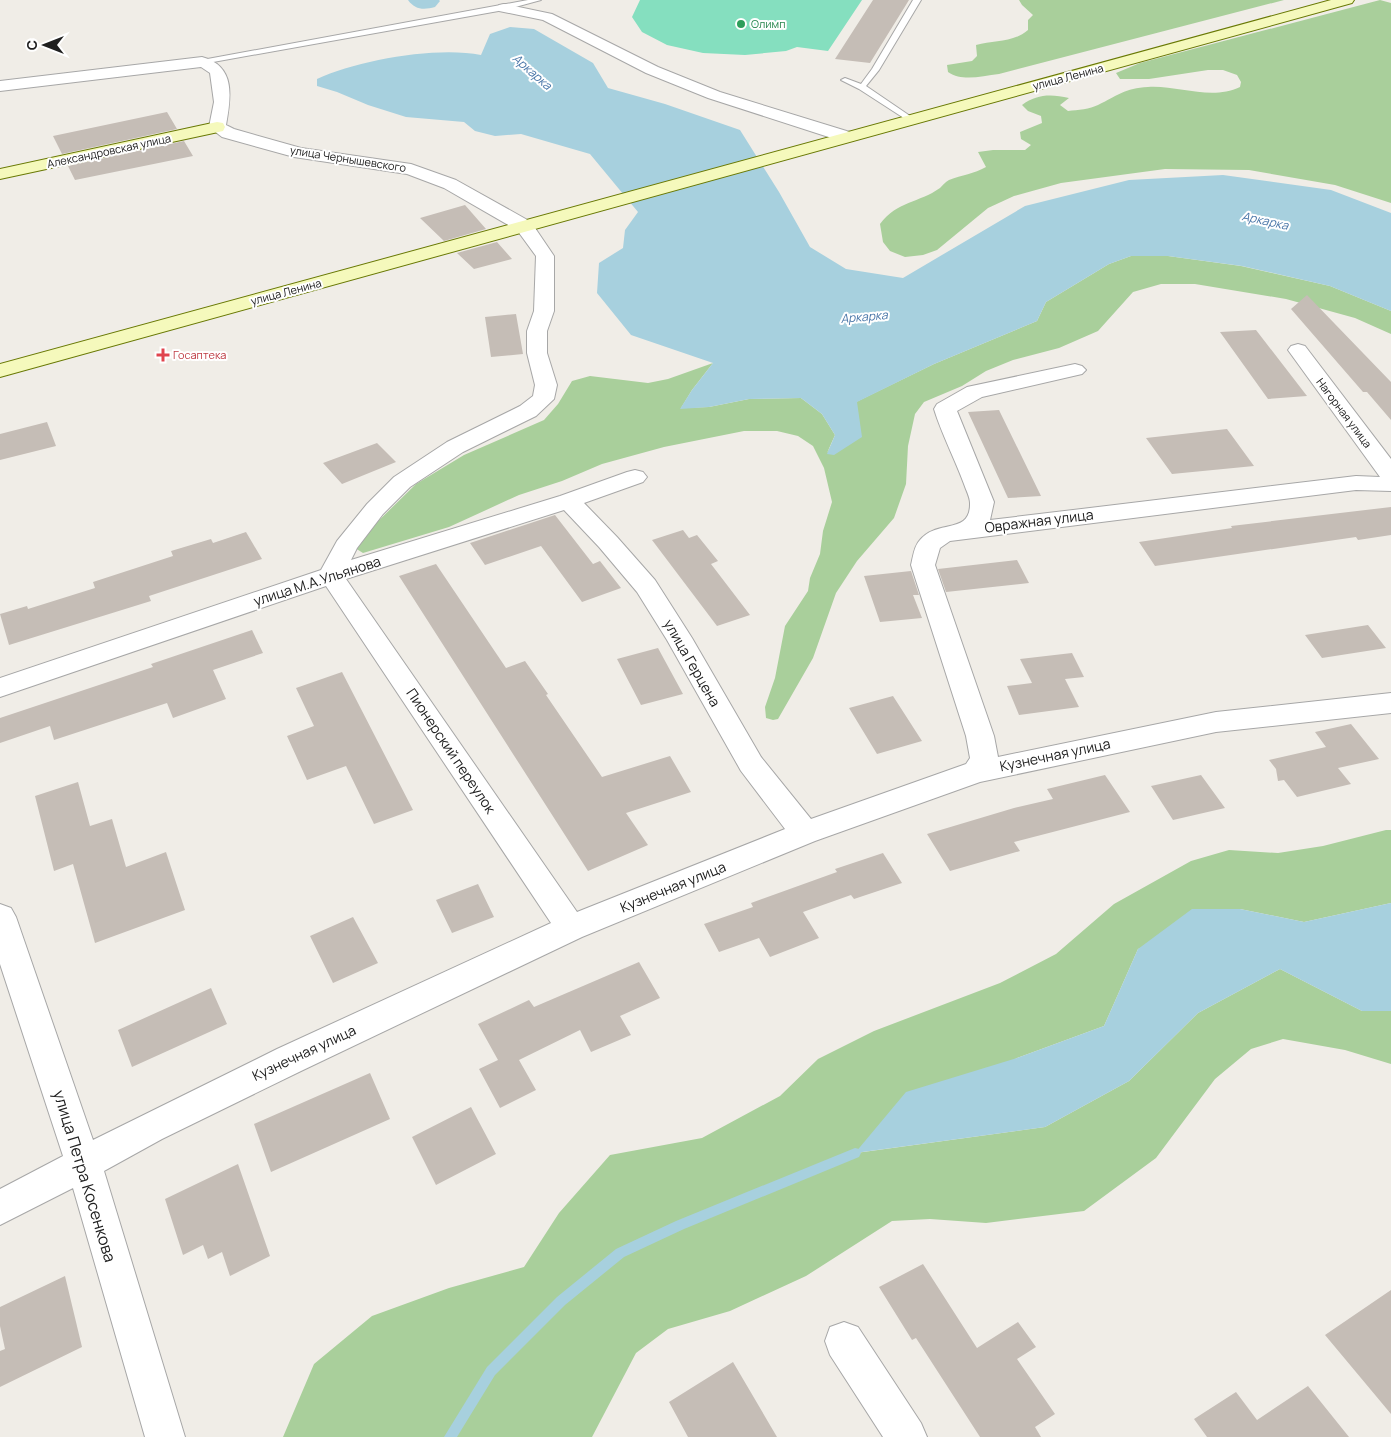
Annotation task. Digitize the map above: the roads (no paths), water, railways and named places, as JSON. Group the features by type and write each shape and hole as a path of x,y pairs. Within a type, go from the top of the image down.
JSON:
{"main road":[{"name":"улица Ленина","path":"0,371 1347,0"},
{"name":"Александровская улица","path":"0,174 217,127"}],"street":[{"path":"504,8 547,17 652,70 705,91 848,137"},
{"path":"0,86 202,62 209,64 218,72 222,102 217,127"},
{"name":"улица Чернышевского","path":"217,127 228,133 300,153 411,169 450,184 524,226 545,256 544,311 537,331 537,353 546,385 543,399 528,411 456,447 402,482 375,509 346,546 331,574"},
{"name":"Нагорная улица","path":"1298,350 1391,475"},
{"path":"969,530 980,519 982,502 968,463 952,431 945,409 975,392 1075,370"},
{"name":"улица М.А.Ульянова","path":"0,688 331,574 568,501 634,477"},
{"name":"Овражная улица","path":"976,772 984,758 980,736 923,565 928,544 943,534 969,530 1356,483 1391,484"},
{"name":"улица Герцена","path":"568,501 608,542 646,586 679,638 751,764 805,833"},
{"name":"Пионерский переулок","path":"331,574 571,928"},
{"name":"Кузнечная улица","path":"0,1208 150,1128 281,1064 571,928 805,833 976,772 1216,722 1391,703"},
{"name":"улица Петра Косенкова","path":"0,917 84,1164 160,1435"},
{"path":"844,1341 907,1437"}],"lane":[{"path":"202,62 504,8 537,0"},
{"path":"862,87 875,70 917,0"},
{"path":"845,80 862,87 910,120"}],"water":[{"name":"Аркарка","path":"510,27 534,29 593,63 608,88 665,104 740,130 779,192 810,247 846,269 903,278 1025,206 1129,180 1223,175 1331,190 1391,213 1391,311 1330,286 1242,266 1168,256 1131,256 1109,264 1046,302 1037,321 934,364 857,402 862,437 834,455 827,454 835,435 822,414 801,398 749,399 709,407 680,409 713,363 631,335 597,293 599,263 623,248 625,230 638,212 590,154 521,134 495,136 475,131 464,122 406,117 317,86 317,79 334,72 398,56 443,52 481,55 490,34"},
{"path":"1391,903 1391,1011 1362,1011 1280,969 1198,1013 1129,1081 1045,1127 855,1153 906,1092 1017,1058 1104,1026 1138,949 1192,909 1240,909 1304,922"}],"waterway":[{"path":"450,1437 491,1371 561,1301 620,1253 680,1225 855,1153"}],"place":[{"name":"Олимп","path":"741,24"},
{"name":"Госаптека","path":"163,355"}]}
